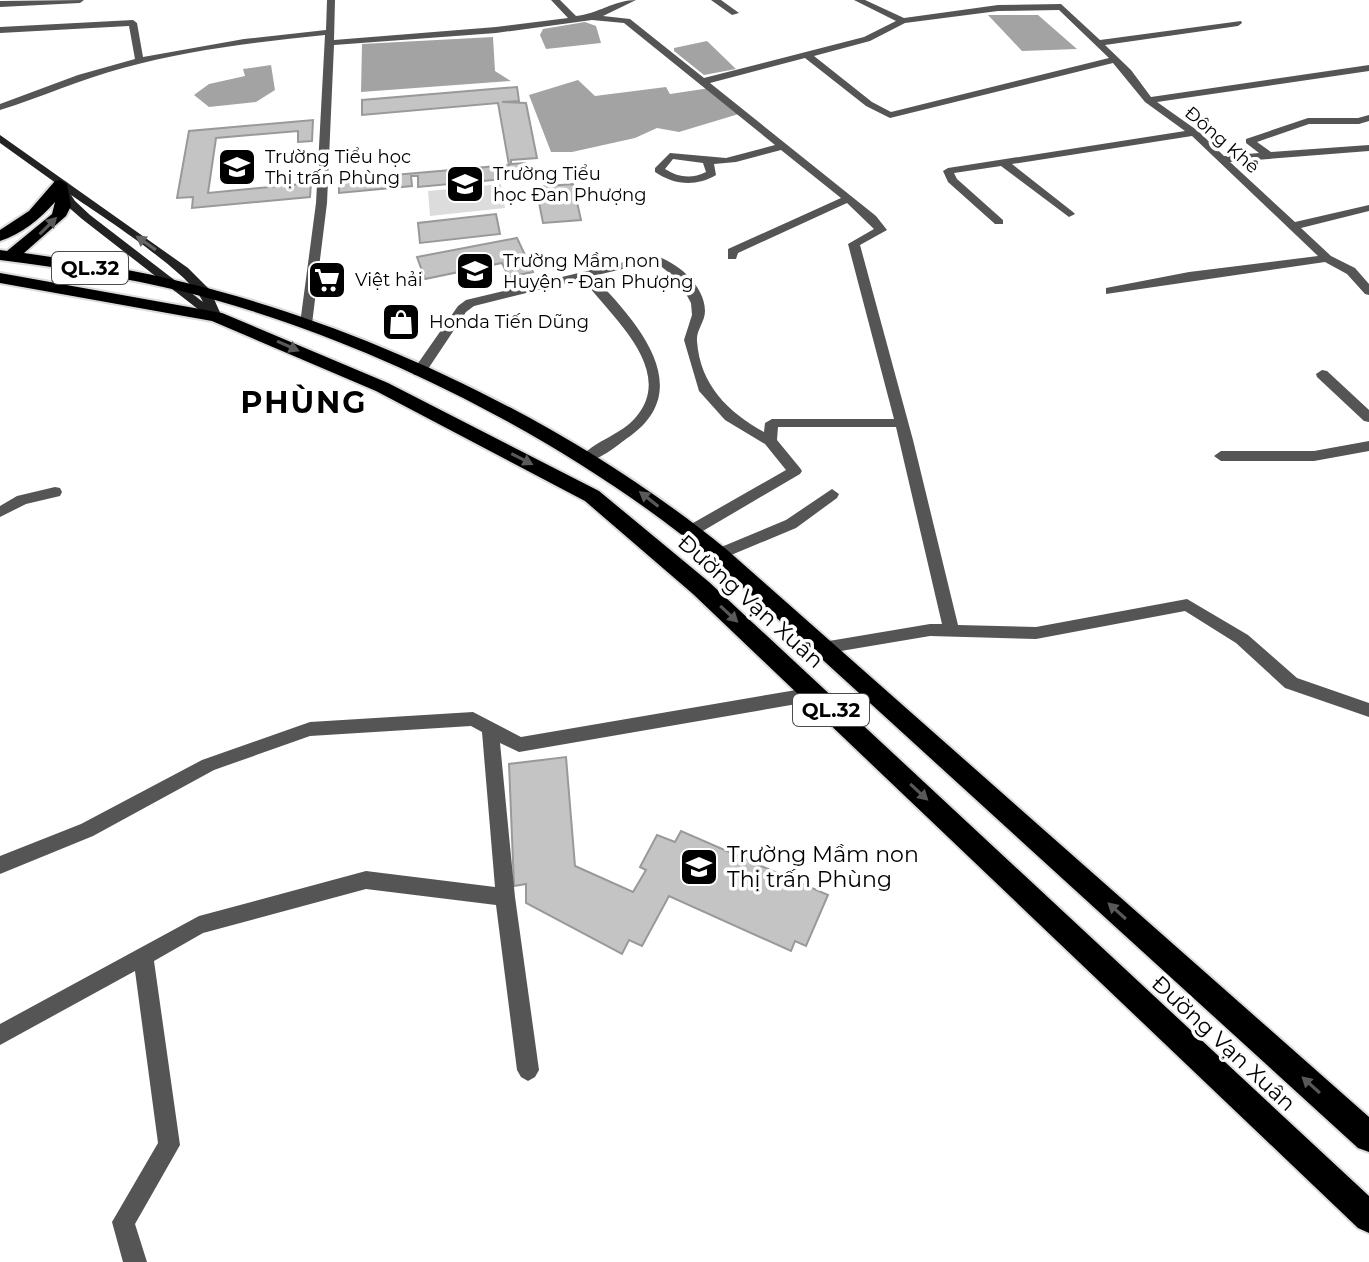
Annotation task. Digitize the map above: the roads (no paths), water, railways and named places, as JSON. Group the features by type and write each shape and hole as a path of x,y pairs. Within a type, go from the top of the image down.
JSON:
{"highway":[{"path":"0,236 28,222 44,208 60,184"},
{"path":"5,255 58,216 63,206 60,184"},
{"name":"Đường Vạn Xuân","path":"5,255 182,279 206,293 306,324 419,372 523,419 616,473 719,554 1369,1137"},
{"name":"Đường Vạn Xuân","path":"0,278 216,317 382,387 592,496 701,588 1369,1217"},
{"path":"160,306 182,279"},
{"path":"788,669 823,648"},
{"path":"814,694 851,671"}],"main road":[{"name":"QL.32","path":"0,138 60,184 70,203 78,210 182,279 216,317"},
{"path":"206,293 216,317"}],"street":[{"path":"0,30 32,15 80,0"},
{"path":"306,324 316,263 327,146 331,0"},
{"path":"555,0 575,20"},
{"path":"0,107 114,65 241,39 496,30 592,17 632,0"},
{"path":"715,0 735,13"},
{"path":"858,0 903,21"},
{"path":"984,0 998,8"},
{"path":"0,4 32,15 133,23 139,59"},
{"path":"705,81 867,39 903,21 998,8 1065,4"},
{"name":"Đông Khê","path":"1065,4 1097,43 1128,72 1148,100 1194,133 1327,258 1351,271 1369,291"},
{"path":"592,17 627,21 872,218 881,230 854,244 951,630"},
{"path":"1097,43 1238,23"},
{"path":"807,55 869,104 890,115 1114,60"},
{"path":"1148,100 1369,68"},
{"path":"1269,156 1250,141 1308,121 1364,120 1369,128"},
{"path":"999,222 952,180 948,171 1194,133"},
{"path":"707,161 734,159 783,146"},
{"path":"1222,159 1369,148"},
{"path":"1003,162 1069,214"},
{"path":"732,257 732,251 848,199"},
{"path":"1294,226 1369,208"},
{"path":"419,372 462,309 470,303 653,258 661,260 675,271 695,296 700,314 690,336 702,383 716,402 748,430 770,441 795,471 691,531"},
{"path":"1110,291 1189,276 1327,258"},
{"path":"588,457 644,418 657,389 644,344 589,279"},
{"path":"1322,374 1369,418"},
{"path":"770,441 772,423 901,423"},
{"path":"1221,456 1314,456 1369,446"},
{"path":"0,512 22,500 55,492"},
{"path":"719,554 791,524 832,494"},
{"path":"823,648 930,630 1036,633 1187,605 1242,639 1291,683 1369,710"},
{"path":"0,865 87,830 208,765 310,729 473,719 519,745 814,694"},
{"path":"490,729 505,897 528,1070"},
{"path":"0,1035 199,925 366,880 505,897"},
{"path":"135,1262 123,1222 169,1145 143,955"}],"place":[{"name":"Trường Tiểu học Thị trấn Phùng","path":"237,167"},
{"name":"Trường Tiểu học Đan Phượng","path":"465,184"},
{"name":"Trường Mầm non Huyện - Đan Phượng","path":"475,271"},
{"name":"Việt hải","path":"327,280"},
{"name":"Honda Tiến Dũng","path":"401,322"},
{"name":"Trường Mầm non Thị trấn Phùng","path":"699,867"}],"district":[{"name":"PHÙNG","path":"304,403"}]}
